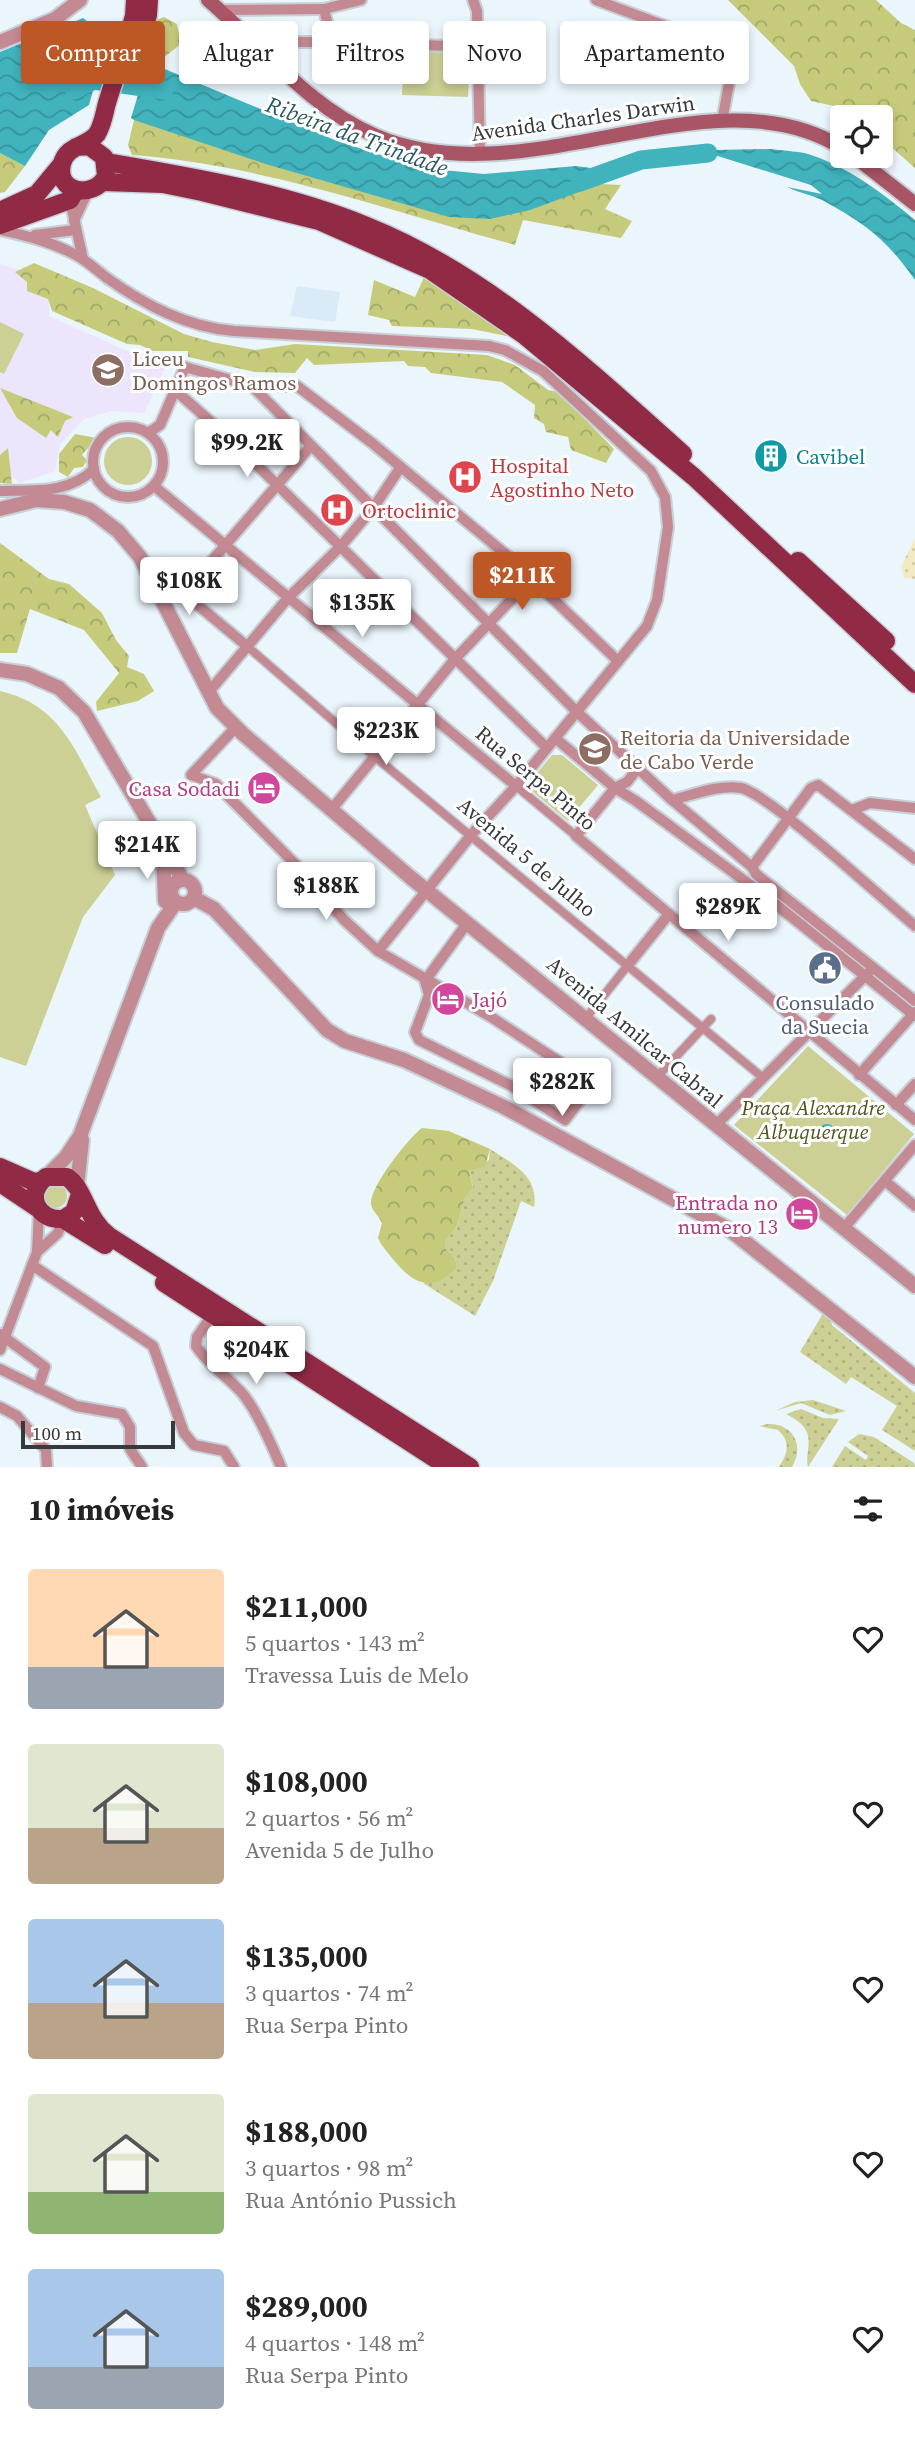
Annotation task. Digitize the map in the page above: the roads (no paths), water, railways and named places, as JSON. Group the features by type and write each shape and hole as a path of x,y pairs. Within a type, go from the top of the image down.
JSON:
{"main road":[{"path":"134,21 135,0"},
{"path":"148,8 164,0"},
{"name":"Avenida Charles Darwin","path":"208,0 231,21"},
{"path":"0,227 20,220 77,185 103,157 111,110 119,84"},
{"name":"Avenida Charles Darwin","path":"297,84 308,95 375,136 440,155 480,155 552,148 722,121 761,120 814,133 830,142"},
{"path":"77,185 66,154 88,142 98,132 111,110"},
{"path":"76,147 89,146 103,157 192,175 298,202 369,226 435,259 527,320 587,366 915,667"},
{"path":"869,168 915,204"},
{"path":"0,211 37,194 77,185 163,184 202,191 319,221 430,270 524,335 694,477 915,684"},
{"path":"0,1167 34,1182 53,1175 67,1177 79,1191 94,1223 109,1236 470,1467"},
{"path":"37,1209 36,1189 44,1179"},
{"path":"0,1183 45,1217 63,1219 448,1467"},
{"path":"63,1219 74,1213 79,1191"}],"street":[{"path":"0,42 55,19 80,0"},
{"path":"220,10 324,9 361,0"},
{"path":"473,0 478,21"},
{"path":"596,0 735,52 722,121"},
{"path":"324,9 327,21"},
{"path":"479,84 480,155"},
{"path":"75,226 77,185"},
{"path":"77,185 75,226 83,259"},
{"path":"25,235 75,226"},
{"path":"0,227 58,246 83,259 132,295 160,311 200,326 234,331 489,346 505,350 544,371 651,471 665,497 668,527 653,614 637,640 516,786 471,834 379,951"},
{"path":"148,433 160,425 185,367 252,386 297,386 400,468 531,579 618,661"},
{"path":"252,386 576,711 639,767 671,800 752,867 756,874 915,1001"},
{"path":"175,390 341,546 546,747"},
{"path":"132,427 148,433 160,446 163,470 154,486 139,495 117,495 100,483 94,469 97,446 109,432 132,427"},
{"path":"184,593 229,545 310,447"},
{"path":"208,693 288,598 341,546 374,507 400,468"},
{"path":"0,491 63,488 82,481 94,469"},
{"name":"Rua Serpa Pinto","path":"154,486 229,545 288,598 915,1120"},
{"name":"Avenida Amilcar Cabral","path":"0,509 36,500 76,505 103,519 140,556 208,693 217,708 236,727 426,890 715,1126 913,1280"},
{"name":"Avenida 5 de Julho","path":"140,556 374,756 762,1077"},
{"path":"331,810 416,704 531,579"},
{"path":"0,670 27,674 59,688 84,712 183,880 194,887 194,898"},
{"path":"236,727 191,775 216,784 308,877 344,919 379,951 425,981 501,1023 563,1064 590,1087 565,1120 512,1086 419,1040 415,1032 429,995 425,981"},
{"path":"555,738 615,788 764,895 864,978 914,1014 859,1075"},
{"path":"576,836 615,788 627,782 639,767"},
{"path":"752,867 809,792 818,785 915,859"},
{"path":"671,800 739,788 751,792 789,819 915,926"},
{"path":"852,810 870,803 915,808"},
{"path":"163,846 164,919"},
{"path":"183,880 172,887 171,896 176,902 186,904 194,898"},
{"path":"194,898 214,909 327,1030 345,1041 404,1060 502,1106 730,1230 915,1377"},
{"path":"79,1191 78,1154 88,1116 164,919 176,902"},
{"path":"586,1018 670,915"},
{"path":"425,981 468,922"},
{"path":"715,1126 874,968"},
{"path":"657,1077 711,1019"},
{"path":"897,1105 915,1084"},
{"path":"44,1179 66,1157 88,1116"},
{"path":"844,1228 915,1145"},
{"path":"885,1181 915,1206"},
{"path":"0,1350 2,1336 37,1252 37,1209"},
{"path":"37,1252 58,1233 63,1219"},
{"path":"32,1265 153,1346 184,1433 194,1445 224,1451 234,1467"},
{"path":"212,1315 197,1337 196,1346 205,1360 234,1385 254,1409 281,1467"},
{"path":"2,1336 45,1367 38,1388"},
{"path":"0,1369 76,1406 122,1414 130,1427 130,1449 142,1467"},
{"path":"0,1407 18,1416 47,1450 47,1467"}],"water":[{"path":"21,43 21,84 95,84 89,105 49,130 25,166 0,153 0,52"},
{"path":"165,69 179,75 179,84 201,84 337,141 422,168 484,174 576,166 598,169 609,181 530,210 490,219 449,217 269,165 131,118 141,84 165,84"},
{"path":"771,149 798,152 828,161 830,168 841,168 854,175 915,220 915,280 885,243 864,226 824,201 787,187 822,194 811,185 708,153 713,150"},
{"path":"824,1124 830,1124 835,1132 833,1138 824,1140 819,1135 819,1129"}],"waterway":[{"name":"Ribeira da Trindade","path":"74,90 94,80 164,90"},
{"name":"Ribeira da Trindade","path":"580,182 641,160 708,153"}],"place":[{"name":"Liceu Domingos Ramos","path":"108,370"},
{"name":"Cavibel","path":"771,456"},
{"name":"Hospital Agostinho Neto","path":"465,477"},
{"name":"Ortoclinic","path":"337,510"},
{"name":"Reitoria da Universidade de Cabo Verde","path":"595,749"},
{"name":"Casa Sodadi","path":"264,788"},
{"name":"Consulado da Suecia","path":"825,968"},
{"name":"Jajó","path":"448,999"},
{"name":"Entrada no numero 13","path":"802,1214"}],"park label":[{"name":"Praça Alexandre Albuquerque","path":"813,1119"}]}
